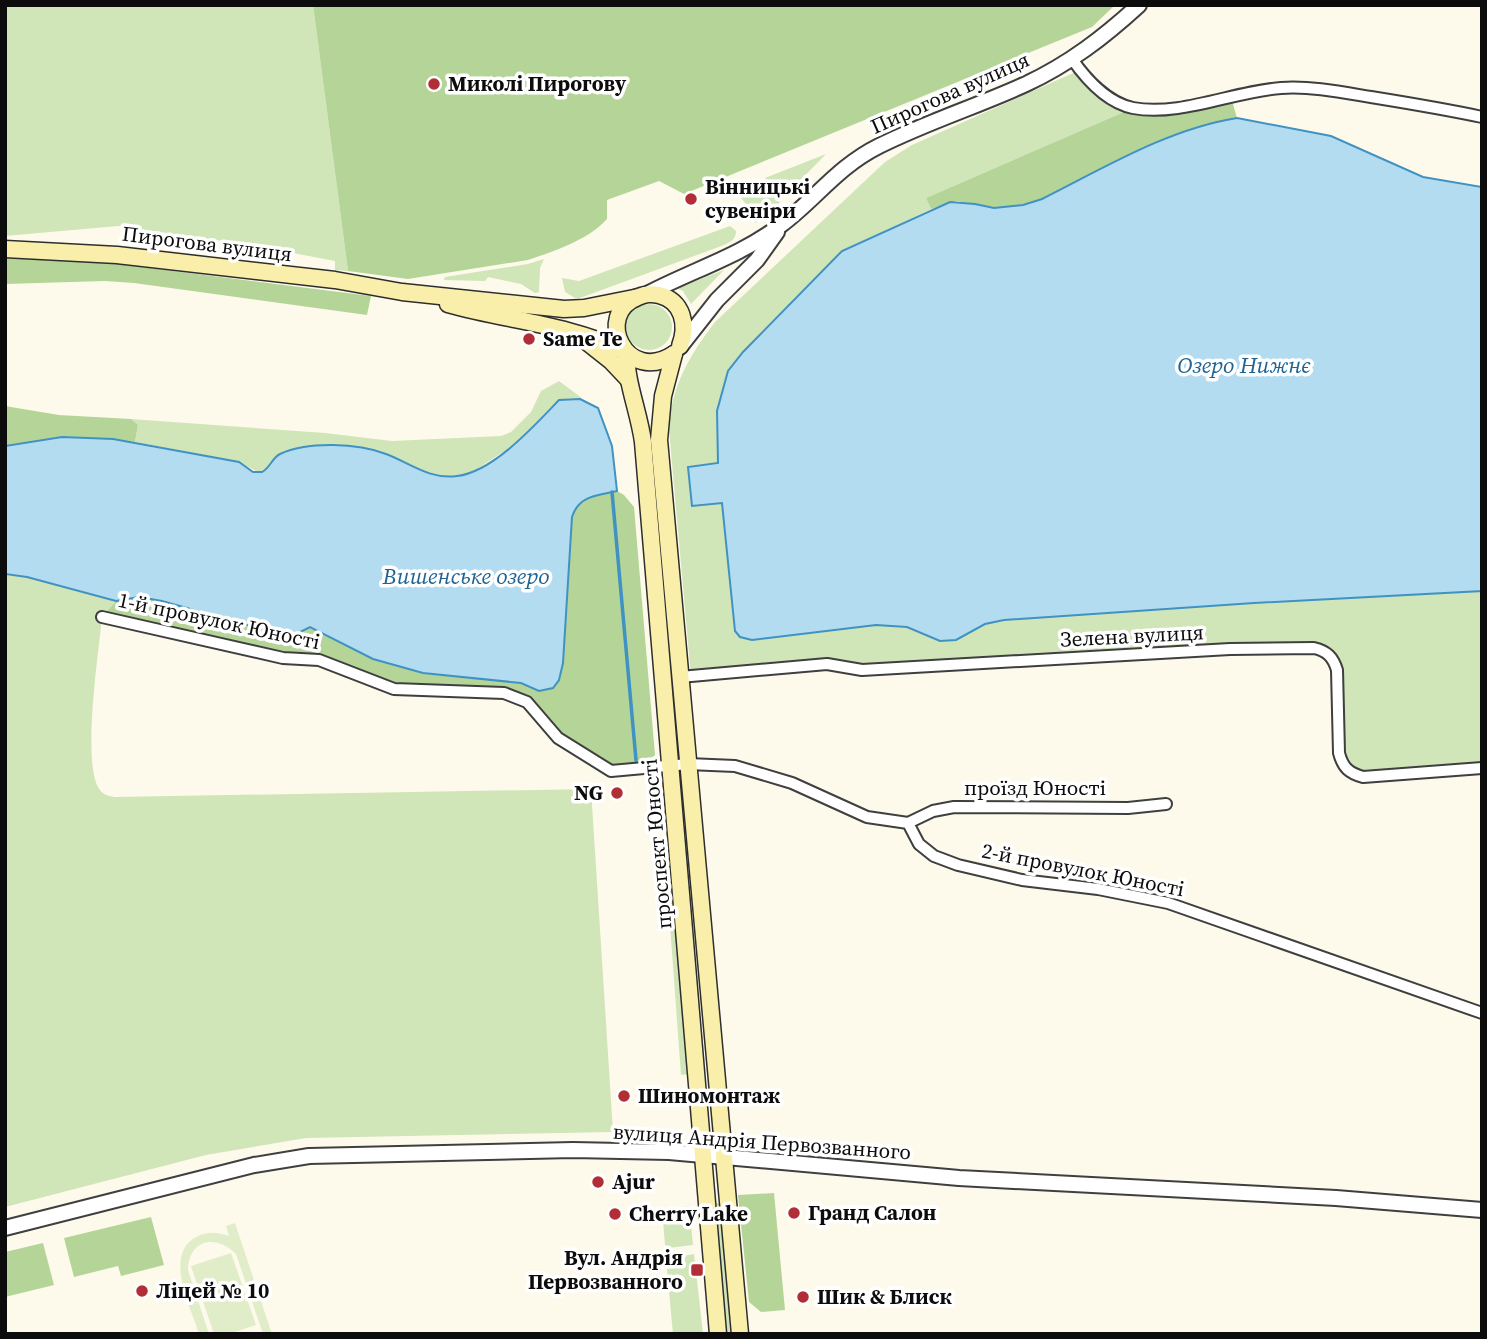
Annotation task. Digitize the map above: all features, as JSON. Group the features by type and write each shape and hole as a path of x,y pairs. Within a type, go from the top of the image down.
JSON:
{"main road":[{"name":"Пирогова вулиця","path":"5,249 117,255 335,280 402,292 564,309 584,308 641,296"},
{"name":"Пирогова вулиця","path":"402,292 574,332 626,352"},
{"path":"641,296 662,296 673,302 681,311 685,323 685,335 677,350 666,360 647,363 637,360 626,352 617,337 616,324 620,312 641,296"},
{"path":"574,332 611,360 628,379"},
{"name":"проспект Юності","path":"677,350 663,396 659,425 680,677 680,765 702,1154 718,1334"},
{"name":"проспект Юності","path":"626,352 628,379 643,442 723,1157 740,1334"}],"street":[{"name":"Пирогова вулиця","path":"641,296 742,251 782,225 828,181 864,155 908,133 1027,83 1072,59 1104,36 1139,5"},
{"path":"1072,59 1101,90 1121,104 1133,108 1187,106 1262,90 1296,88 1336,91 1482,117"},
{"name":"Пирогова вулиця","path":"677,350 717,300 757,260 782,225"},
{"name":"1-й провулок Юності","path":"102,617 284,658 319,660 394,689 503,693 527,702 558,738 604,769 617,772 680,765"},
{"name":"Зелена вулиця","path":"680,677 827,664 862,670 1230,649 1314,648 1325,650 1335,663 1339,754 1342,765 1351,773 1363,777 1482,768"},
{"path":"680,765 735,766 792,783 867,817 908,822"},
{"name":"проїзд Юності","path":"908,822 933,811 954,807 1129,808 1166,804"},
{"name":"2-й провулок Юності","path":"908,822 919,844 934,856 958,865 1022,880 1098,888 1168,903 1482,1013"},
{"name":"вулиця Андрія Первозванного","path":"5,1228 254,1165 309,1156 573,1150 702,1154 959,1178 1336,1198 1482,1210"}],"green space":[{"path":"5,5 313,5 348,271 335,270 335,261 251,245 118,226 5,236"},
{"path":"313,5 1115,5 1092,27 684,194 659,181 607,200 607,219 581,239 560,249 528,260 408,279 348,271"},
{"path":"1080,70 1091,81 1133,108 926,198 931,209 842,251 743,352 728,371 718,463 688,467 722,503 735,631 740,637 752,640 876,625 907,627 940,641 956,640 985,624 1004,620 1482,591 1482,768 1363,777 1342,765 1337,670 1314,648 862,670 837,664 691,676 669,429 678,385 698,347 715,322 885,162 912,145"},
{"path":"1231,97 1237,118 1211,123 1161,140 1042,199 1010,208 957,201 931,209 926,198 1133,108"},
{"path":"826,154 783,198 765,178"},
{"path":"763,186 780,203 755,223 752,211 741,198"},
{"path":"730,226 736,231 735,236 724,245 580,298 565,292 562,278 579,281"},
{"path":"5,258 117,264 371,296 367,315 134,283 105,281 5,284"},
{"path":"544,259 540,268 539,292 535,293 521,284 488,277 485,281 444,280 445,277"},
{"path":"724,270 691,304 683,291 677,288"},
{"path":"649,304 665,311 672,327 665,343 649,350 633,343 626,327 633,311"},
{"path":"559,381 582,398 559,401 521,440 474,471 457,476 434,476 384,453 324,445 274,459 267,469 258,472 239,462 135,442 138,425 131,419 325,433 392,441 501,436 511,432 531,412 541,391"},
{"path":"5,406 59,415 131,419 138,425 135,442 62,437 5,446"},
{"path":"617,491 634,507 656,767 617,772 547,726 511,695 408,690 339,669 102,617 116,601 153,600 200,610 286,636 310,627 373,659 423,673 521,683 540,691 553,688 559,680 563,663 572,517 584,500"},
{"path":"5,574 27,577 116,601 102,617 91,734 95,777 100,790 107,795 591,789 613,1132 306,1138 206,1155 5,1207"},
{"path":"665,857 681,885 696,1073 681,1075"},
{"path":"774,1193 785,1310 761,1312 749,1302 738,1195"},
{"path":"720,1203 732,1334 725,1334 713,1204"},
{"path":"689,1206 693,1245 669,1248 665,1245 662,1209"},
{"path":"151,1217 164,1265 121,1276 118,1266 74,1277 64,1238"},
{"path":"235,1223 272,1334 263,1334 236,1254 220,1244 212,1242 198,1246 193,1252 188,1270 209,1334 199,1334 186,1296 180,1268 186,1245 204,1234 229,1236 226,1226"},
{"path":"43,1243 54,1285 5,1297 5,1252"},
{"path":"231,1253 256,1325 229,1334 214,1334 191,1266"},
{"path":"694,1254 703,1334 673,1334 666,1259"}],"water":[{"name":"Озеро Нижнє","path":"1237,118 1331,136 1423,177 1482,187 1482,591 1004,620 985,624 956,640 940,641 907,627 876,625 752,640 740,637 735,631 722,503 692,506 688,467 718,463 717,411 728,371 743,352 842,251 950,202 994,208 1023,205 1042,199 1161,140 1211,123"},
{"name":"Вишенське озеро","path":"580,399 598,408 612,446 617,491 584,500 572,517 563,663 559,680 553,688 539,691 521,683 423,673 373,659 310,627 286,636 162,601 139,597 116,601 27,577 5,574 5,446 62,437 113,439 239,462 253,472 262,472 277,456 291,450 318,445 348,446 375,450 429,473 447,477 471,473 499,457 559,400"}],"waterway":[{"path":"612,492 636,760"}],"place":[{"name":"Миколі Пирогову","path":"434,84"},
{"name":"Вінницькі сувеніри","path":"691,199"},
{"name":"Same Te","path":"529,339"},
{"name":"NG","path":"617,793"},
{"name":"Шиномонтаж","path":"624,1096"},
{"name":"Ajur","path":"598,1182"},
{"name":"Гранд Салон","path":"794,1213"},
{"name":"Cherry Lake","path":"615,1214"},
{"name":"Вул. Андрія Первозванного","path":"697,1270"},
{"name":"Ліцей № 10","path":"142,1291"},
{"name":"Шик & Блиск","path":"803,1297"}]}
